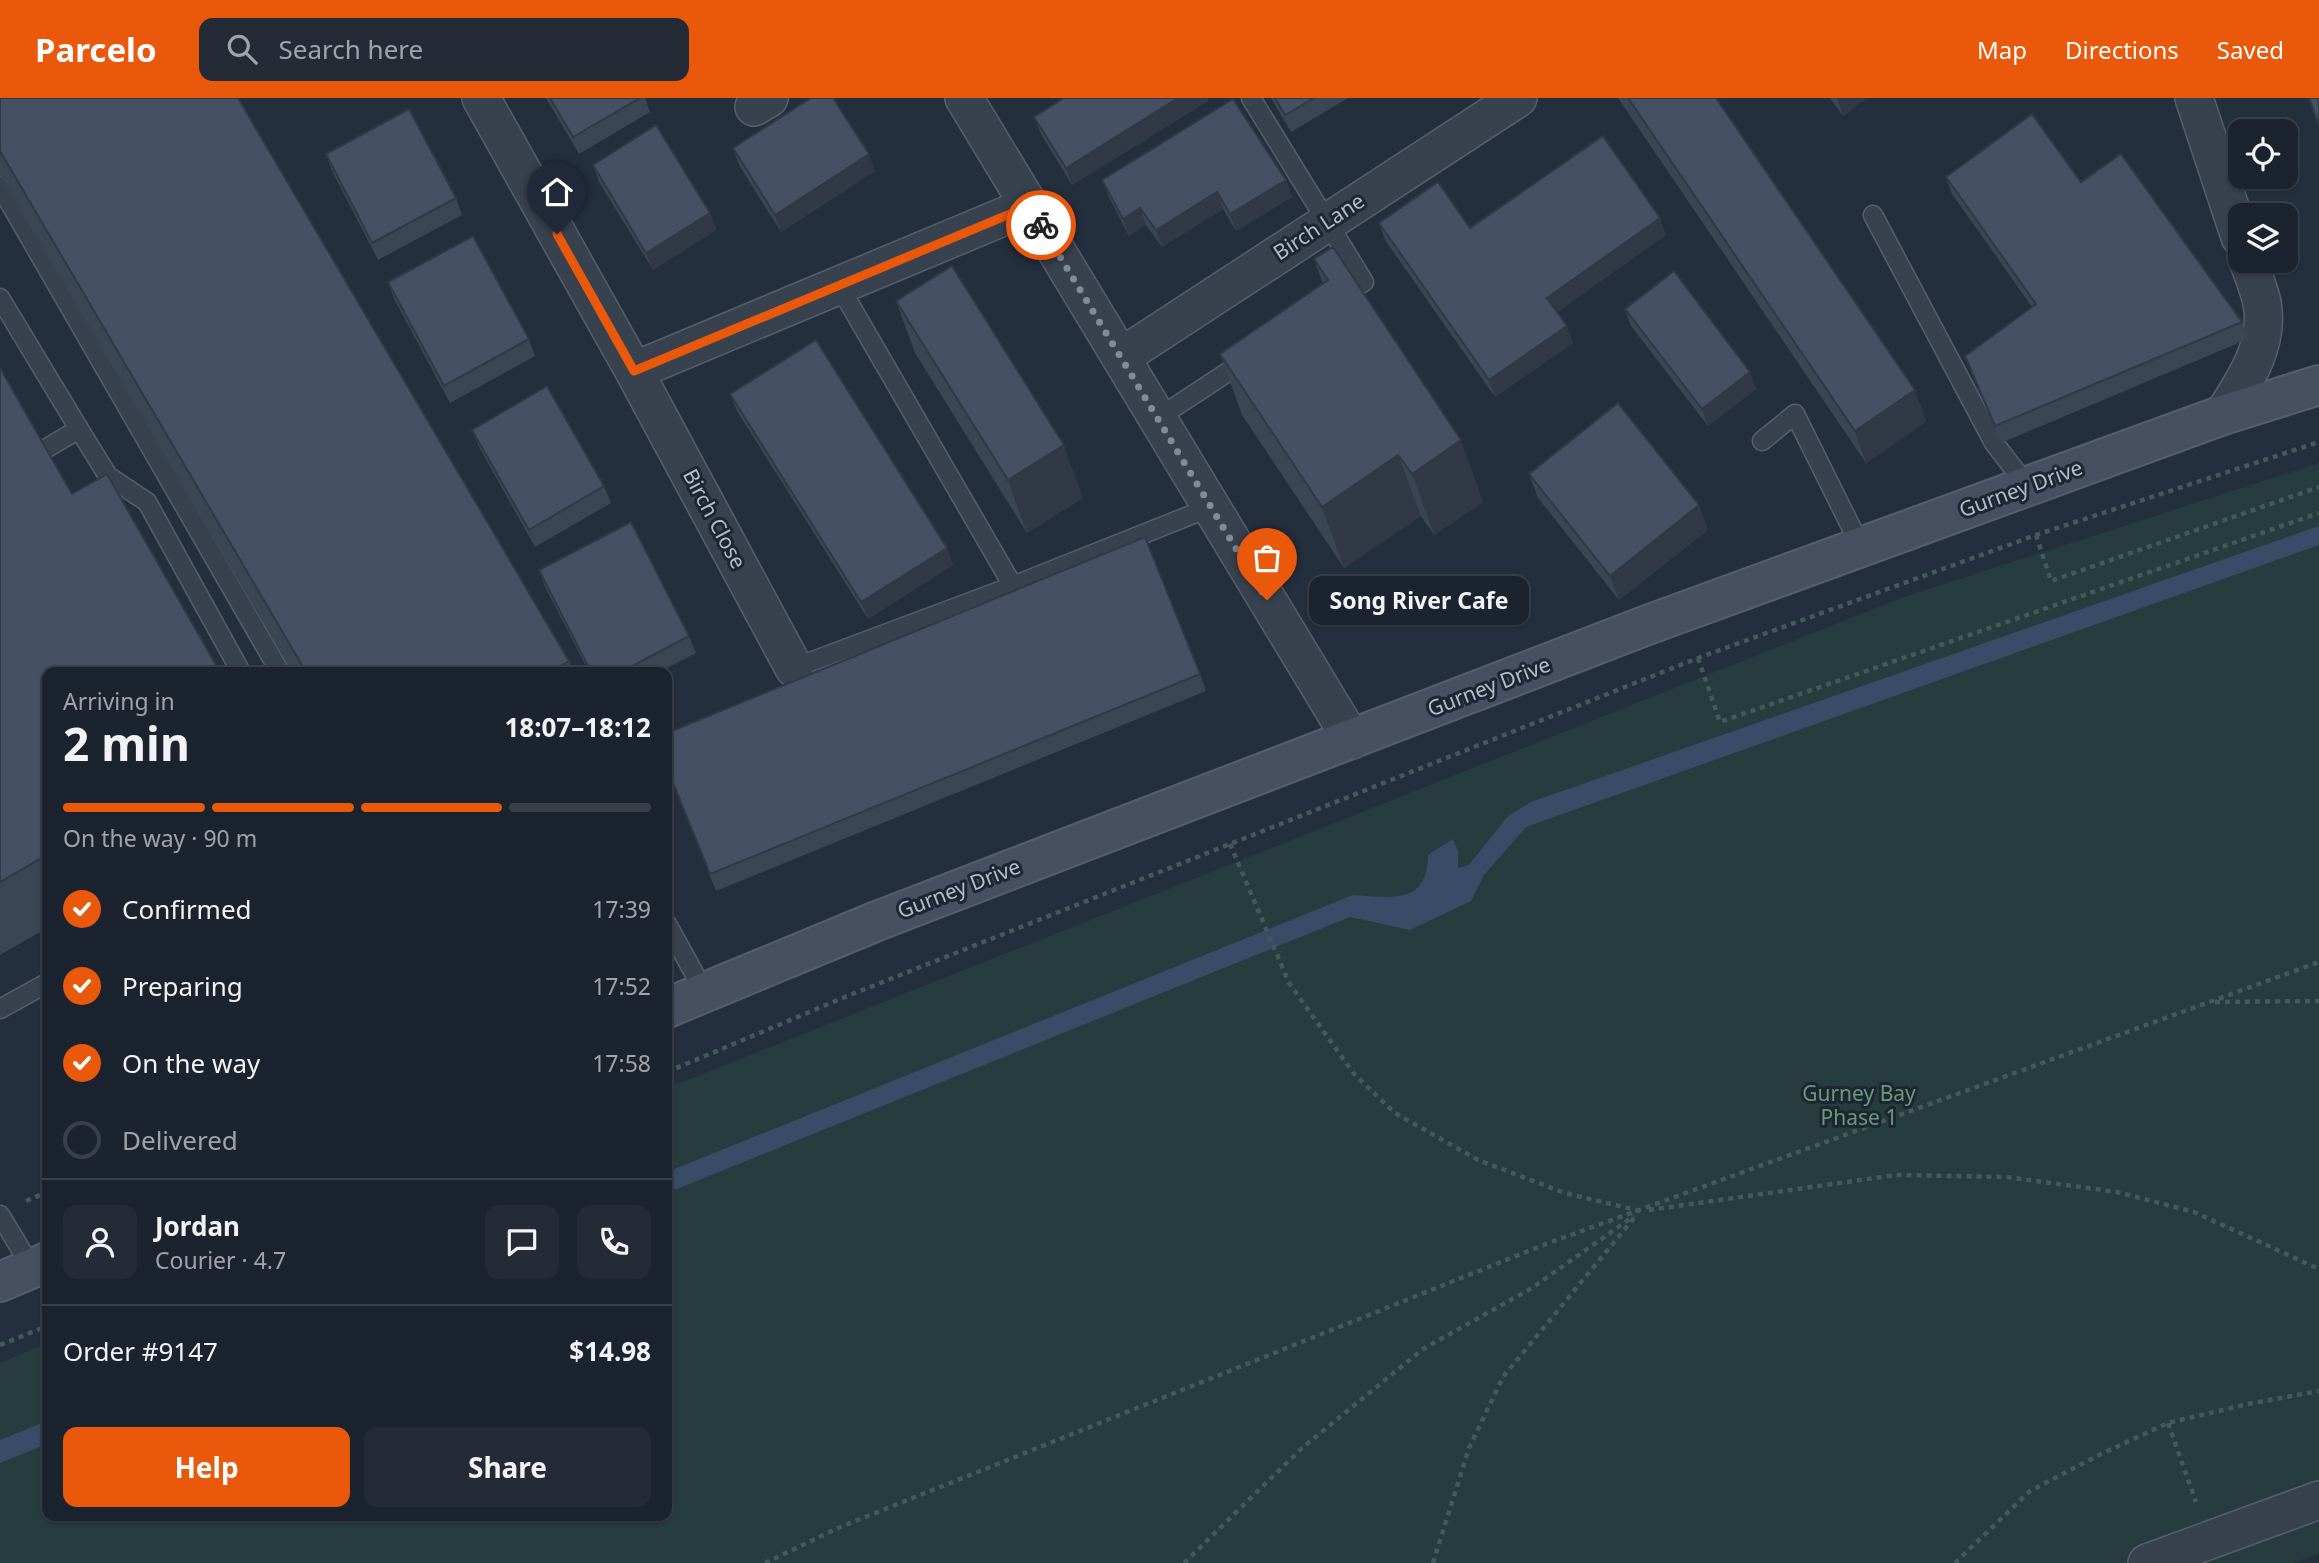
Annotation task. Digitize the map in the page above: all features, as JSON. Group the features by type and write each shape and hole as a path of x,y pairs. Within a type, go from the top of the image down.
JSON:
{"main road":[{"name":"Gurney Drive","path":"672,1006 877,920 1650,624 2223,415 2319,386"}],"street":[{"name":"Birch Close","path":"481,98 634,371 794,667"},
{"path":"964,98 1352,740"},
{"name":"Birch Lane","path":"1121,357 1518,98"},
{"path":"2194,98 2229,203"},
{"path":"634,371 1029,206"},
{"path":"2223,415 2253,368 2261,336 2263,304 2252,273"},
{"path":"2147,1563 2319,1500"}],"lane":[{"path":"1251,98 1364,282 1319,312"},
{"path":"0,186 277,667"},
{"path":"1873,215 1994,443 2028,487"},
{"path":"838,284 1013,586"},
{"path":"2,307 108,475 147,502 238,667"},
{"path":"1158,418 1263,349"},
{"path":"1762,441 1795,414 1861,547"},
{"path":"37,454 79,429"},
{"path":"794,667 1013,586 1211,507"},
{"path":"672,933 705,993"},
{"path":"0,1009 42,986"},
{"path":"0,1215 26,1270"}],"path":[{"path":"672,1070 1698,658 2036,535 2319,442"},
{"path":"2036,535 2051,580 2319,487"},
{"path":"1698,658 1720,722 2319,513"},
{"path":"1230,844 1289,983 1354,1074 1395,1113 1478,1160 1564,1193 1640,1211 1896,1175 2007,1177 2117,1192 2194,1212 2319,1269"},
{"path":"765,1563 838,1528 1546,1244 2319,962"},
{"path":"2211,1002 2319,1001"},
{"path":"1184,1563 1302,1448 1423,1349 1532,1288 1640,1211"},
{"path":"1433,1563 1469,1448 1503,1377 1640,1211"},
{"path":"0,1345 42,1328"},
{"path":"1955,1563 2030,1491 2168,1423 2319,1391"},
{"path":"2168,1423 2210,1540"}],"green space":[{"name":"Gurney Bay Phase 1","path":"2319,463 2319,1554 2293,1563 0,1563 0,1363 42,1345 42,1521 672,1521 672,1086 1901,598"}],"water":[{"path":"2319,526 2319,545 1526,827 1484,875 1471,901 1410,930 1350,917 672,1191 672,1170 1353,895 1393,897 1414,891 1426,871 1428,855 1453,839 1458,851 1458,868 1469,865 1508,816 1531,802"},
{"path":"42,1423 42,1446 0,1463 0,1440"}],"building":[{"path":"0,98 238,98 569,661 559,667 303,667 0,151"},
{"path":"550,98 640,98 573,137"},
{"path":"811,98 833,98 869,154 775,215 733,148"},
{"path":"1064,98 1178,98 1066,168 1034,117"},
{"path":"1275,98 1314,98 1285,115"},
{"path":"1628,98 1716,98 1915,390 1855,431"},
{"path":"2309,98 2319,98 2319,126"},
{"path":"1233,99 1286,180 1230,214 1217,192 1156,230 1140,208 1123,219 1102,180"},
{"path":"409,109 456,198 372,243 326,154"},
{"path":"2032,114 2081,182 2121,154 2242,322 1995,426 1965,356 2036,304 1946,177"},
{"path":"656,125 710,213 646,253 593,165"},
{"path":"1603,136 1660,218 1547,298 1567,326 1489,380 1379,223 1438,182 1470,228"},
{"path":"473,236 529,339 444,386 388,282"},
{"path":"1333,247 1461,440 1412,474 1398,455 1322,507 1220,354 1328,280 1314,259"},
{"path":"952,266 1064,445 1008,480 896,301"},
{"path":"1674,271 1750,372 1702,409 1625,309"},
{"path":"816,340 947,548 861,602 730,394"},
{"path":"0,368 72,494 107,474 217,667 42,667 42,858 0,882"},
{"path":"547,386 604,486 529,530 472,430"},
{"path":"1618,403 1699,505 1610,576 1529,474"},
{"path":"631,522 689,636 630,667 588,667 539,570"},
{"path":"1145,537 1200,674 710,874 672,780 672,731"}],"way so far":[{"path":"1041,225 1267,600"}],"place":[{"name":"Song River Cafe","path":"1267,600"}],"route":[{"path":"557,234 634,371 1029,206 1041,225"}]}
